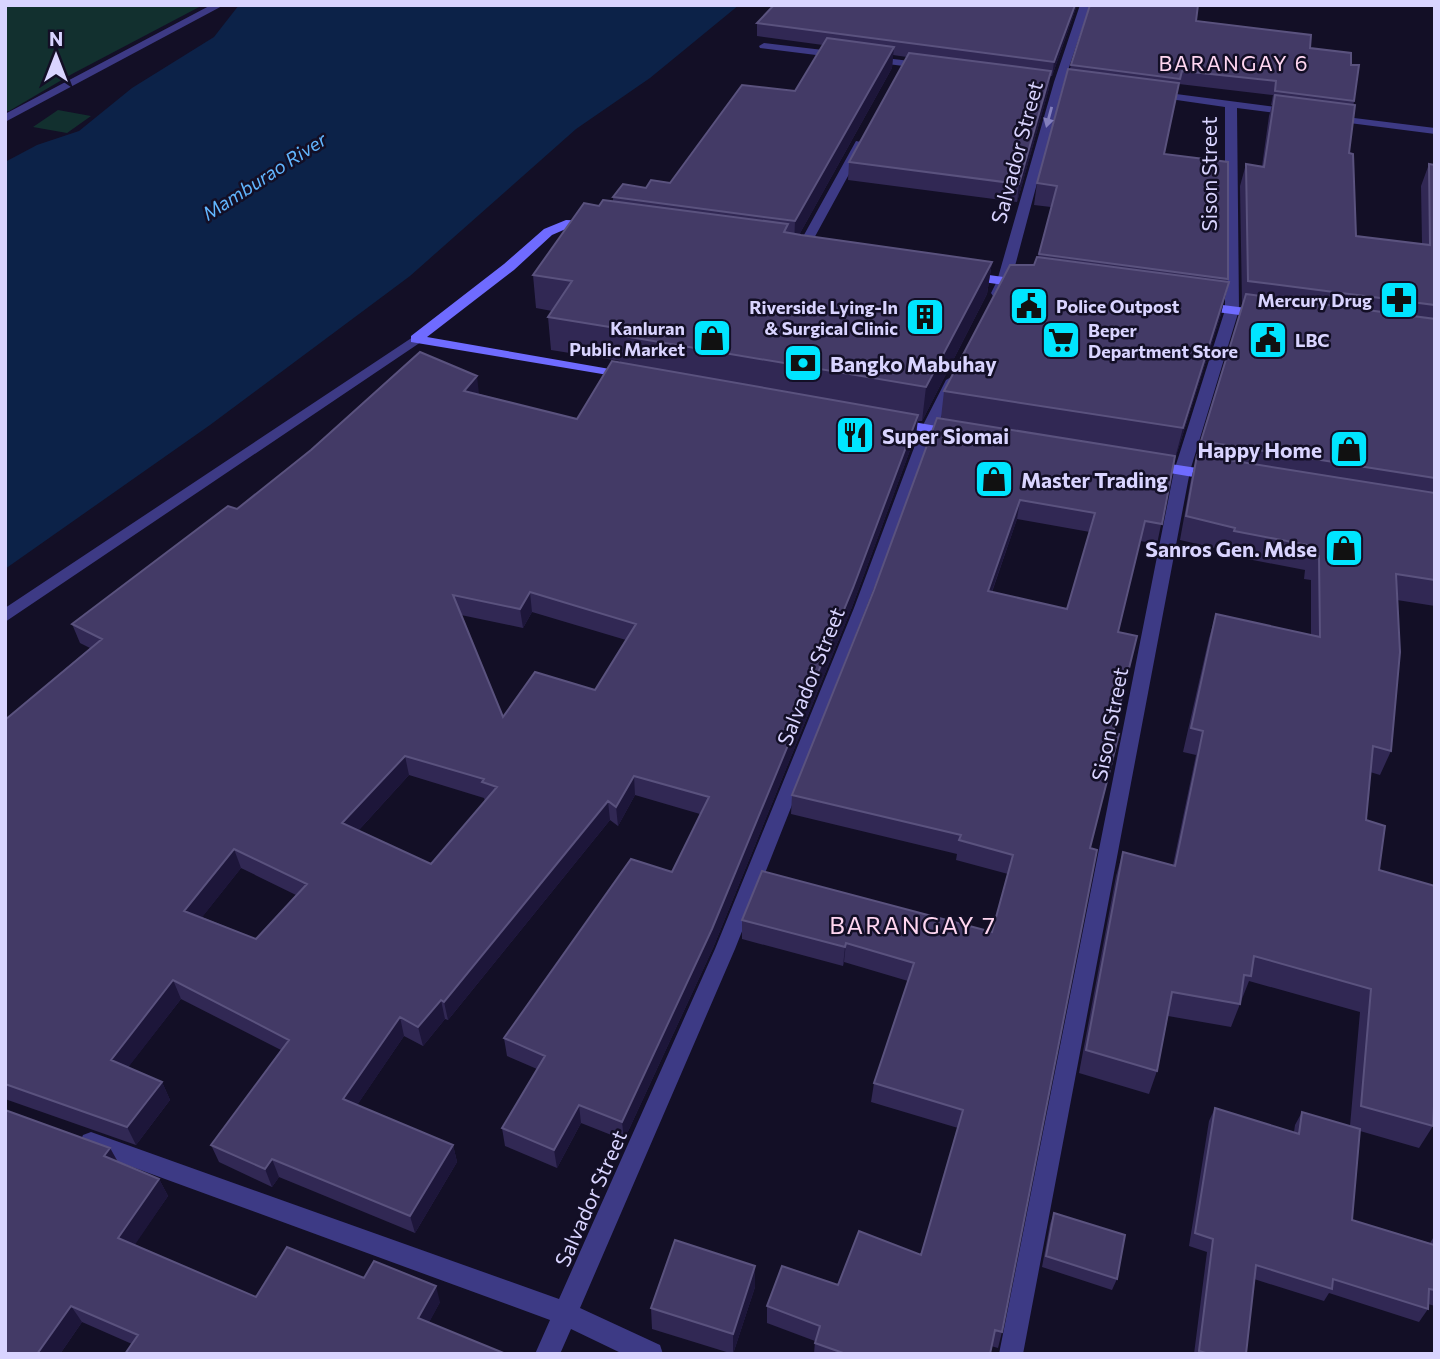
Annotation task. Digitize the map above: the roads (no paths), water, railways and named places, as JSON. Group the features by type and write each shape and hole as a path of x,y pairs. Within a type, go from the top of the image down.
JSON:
{"street":[{"path":"5,119 219,5"},
{"name":"Salvador Street","path":"992,306 1004,281 1059,82 1085,5"},
{"path":"764,46 942,68"},
{"path":"897,75 904,63"},
{"path":"1138,92 1299,113"},
{"name":"Sison Street","path":"1011,1354 1182,471 1232,310 1231,104"},
{"path":"1312,115 1435,131"},
{"path":"800,253 865,134"},
{"path":"5,616 416,340 509,267 548,232 576,222 603,226"},
{"path":"950,274 1044,286"},
{"path":"1178,303 1272,315"},
{"path":"416,340 645,379"},
{"name":"Salvador Street","path":"547,1354 724,949 863,608 928,429 960,367"},
{"path":"874,419 968,435"},
{"path":"1142,464 1235,479"},
{"path":"70,1135 564,1313 651,1354"}],"water":[{"name":"Mamburao River","path":"239,5 739,5 650,78 576,129 410,276 210,425 5,569 5,162 37,145 79,131 132,88 214,37"}],"place":[{"name":"Mercury Drug","path":"1399,300"},
{"name":"Police Outpost","path":"1029,306"},
{"name":"Riverside Lying-In & Surgical Clinic","path":"925,317"},
{"name":"Kanluran Public Market","path":"712,338"},
{"name":"Beper Department Store","path":"1061,340"},
{"name":"LBC","path":"1268,340"},
{"name":"Bangko Mabuhay","path":"803,363"},
{"name":"Super Siomai","path":"855,435"},
{"name":"Happy Home","path":"1349,449"},
{"name":"Master Trading","path":"994,479"},
{"name":"Sanros Gen. Mdse","path":"1344,548"}],"district":[{"name":"BARANGAY 6","path":"1234,62"},
{"name":"BARANGAY 7","path":"913,924"}]}
